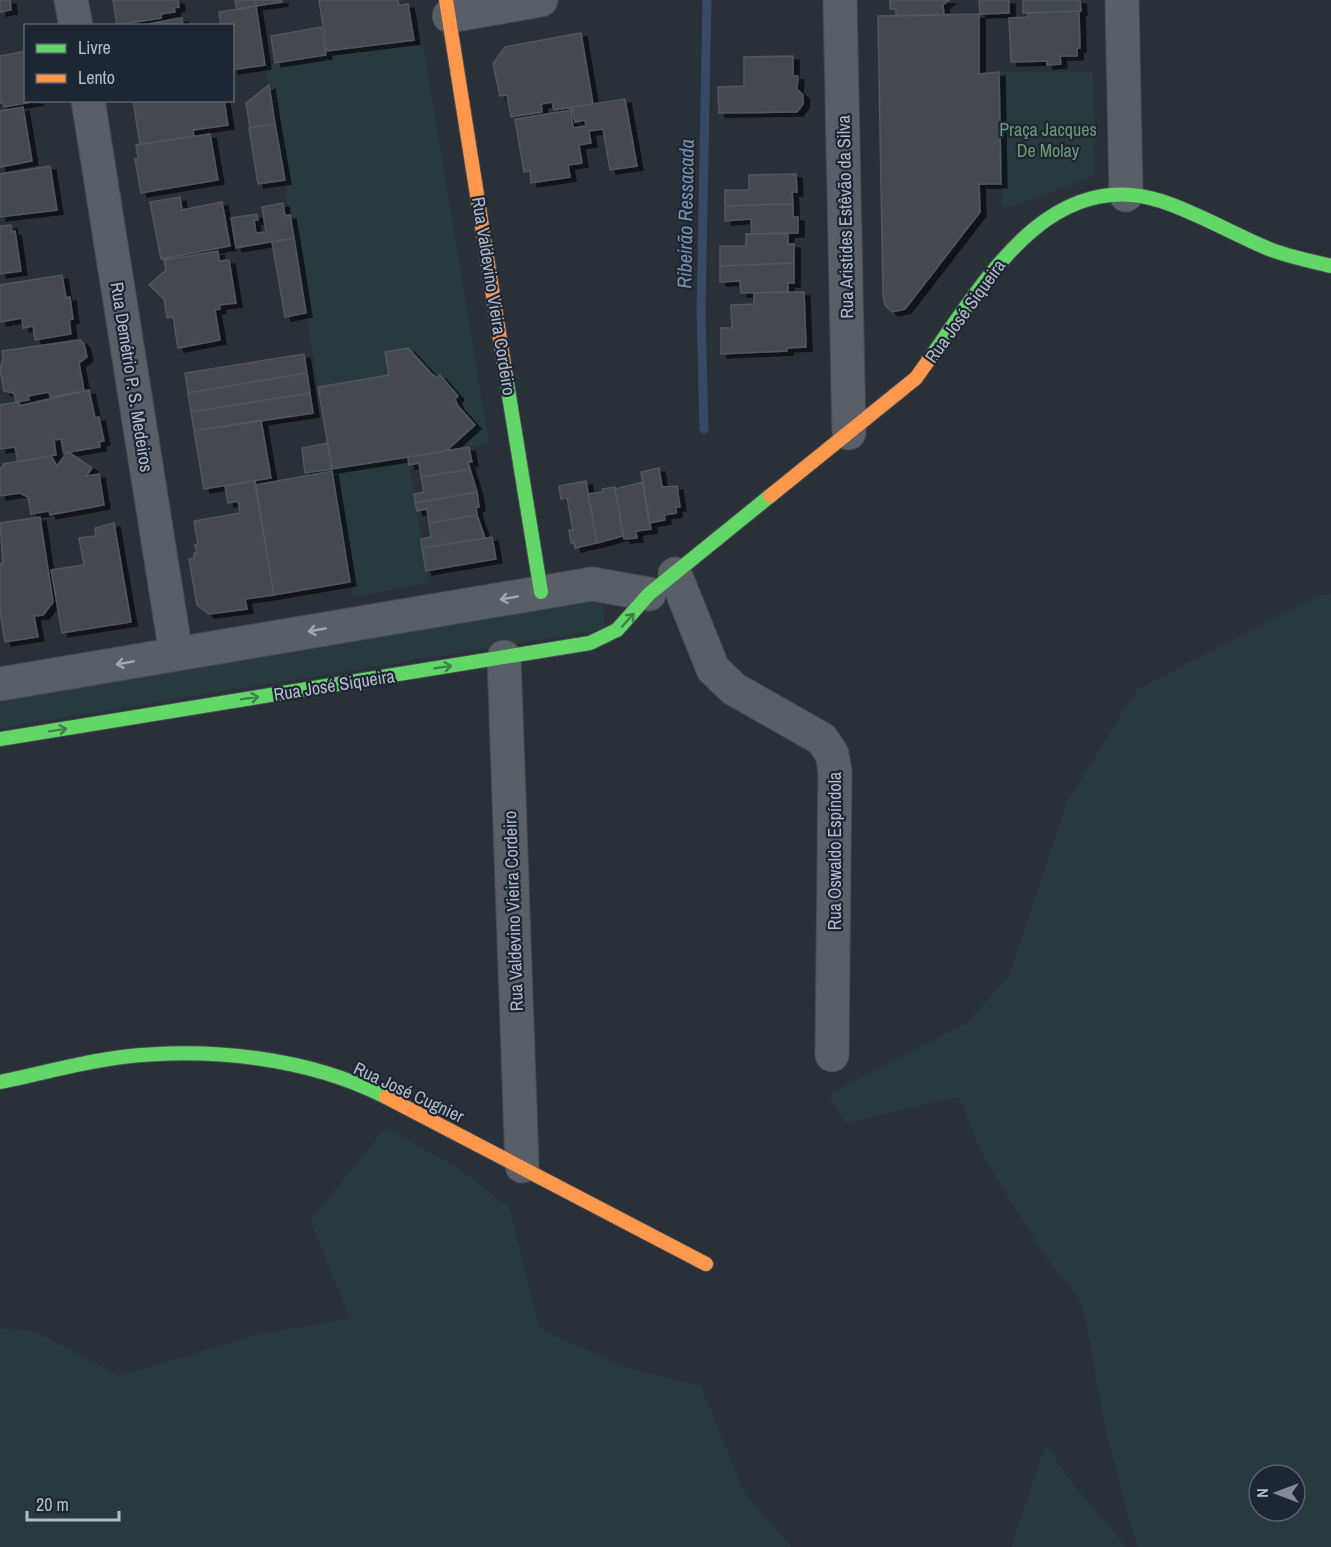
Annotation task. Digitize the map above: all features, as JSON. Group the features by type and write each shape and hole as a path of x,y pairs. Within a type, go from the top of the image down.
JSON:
{"street":[{"path":"71,0 75,24"},
{"path":"447,8 541,0"},
{"name":"Rua Aristides Estêvão da Silva","path":"840,0 849,433"},
{"path":"1122,0 1126,195"},
{"name":"Rua Valdevino Vieira Cordeiro","path":"447,8 541,592"},
{"name":"Rua Demétrio P. S. Medeiros","path":"88,102 176,654"},
{"name":"Rua José Siqueira","path":"0,739 590,643 609,637 626,624 649,594 916,378 1001,260 1023,236 1054,214 1090,199 1126,195 1160,201 1272,250 1331,266"},
{"name":"Rua Oswaldo Espíndola","path":"675,574 713,669 734,689 822,739 832,754 835,771 832,1055"},
{"path":"0,684 592,584 649,594"},
{"name":"Rua Valdevino Vieira Cordeiro","path":"504,657 522,1166"},
{"name":"Rua José Cugnier","path":"0,1082 119,1057 173,1052 268,1060 320,1072 372,1090 522,1166 706,1264"}],"green space":[{"path":"422,38 489,444 446,451 475,425 455,399 458,395 440,376 437,378 408,348 385,352 389,375 318,387 265,65"},
{"name":"Praça Jacques De Molay","path":"999,72 1093,72 1095,175 1015,206 1002,207"},
{"path":"408,457 428,582 353,597 332,469"},
{"path":"1331,594 1331,1547 1137,1547 1108,1441 1082,1303 1043,1253 983,1156 959,1097 845,1123 828,1095 968,1022 1009,976 1067,802 1137,689 1321,595"},
{"path":"601,596 606,629 0,728 0,697"},
{"path":"385,1128 455,1166 510,1208 539,1328 621,1366 701,1386 744,1493 791,1547 0,1547 0,1328 35,1331 119,1376 257,1335 350,1318 310,1221"},
{"path":"1046,1444 1067,1477 1126,1547 1011,1547"}],"building":[{"path":"0,0 10,0 11,10 0,12"},
{"path":"113,0 178,0 179,7 174,8 175,12 161,14 161,18 117,24"},
{"path":"235,0 255,0 256,6 237,10"},
{"path":"255,0 282,0 282,2 256,6"},
{"path":"319,0 398,0 399,5 408,4 414,40 327,51"},
{"path":"890,0 949,0 943,5 944,15 896,16 896,9 890,9"},
{"path":"979,0 1009,0 1009,13 980,14"},
{"path":"1023,0 1080,0 1081,11 1023,13"},
{"path":"256,6 265,65 234,70 234,24 221,24 219,12"},
{"path":"1079,11 1080,48 1077,48 1077,56 1060,56 1061,64 1047,65 1047,61 1011,62 1009,18 1028,17 1028,13"},
{"path":"979,14 979,74 999,72 1001,184 979,184 980,212 905,309 892,312 885,305 883,295 878,16"},
{"path":"182,18 183,24 148,24"},
{"path":"321,27 326,55 275,63 271,36"},
{"path":"581,33 593,104 554,110 552,102 541,104 542,112 511,117 507,95 500,96 493,64 505,47"},
{"path":"24,51 24,102 32,102 4,107 3,103 0,103 0,56"},
{"path":"793,56 793,76 798,76 797,89 803,95 803,104 797,112 719,113 718,87 744,86 744,57"},
{"path":"269,85 275,124 250,128 246,103"},
{"path":"625,99 637,166 610,170 603,129 589,131 591,143 579,145 582,163 568,165 570,177 531,183 530,171 524,172 515,119 571,110 573,128 586,126 585,120 575,122 572,107"},
{"path":"133,102 224,102 228,125 193,130 194,136 140,145"},
{"path":"23,107 32,161 0,167 0,111"},
{"path":"275,124 285,180 258,184 249,128"},
{"path":"210,134 218,180 141,193 135,159 138,158 136,145"},
{"path":"50,166 57,210 0,217 0,174"},
{"path":"796,174 797,192 792,192 793,204 725,206 725,190 749,190 749,175"},
{"path":"180,197 182,210 222,202 230,246 161,259 150,202"},
{"path":"283,203 285,216 290,215 294,238 236,248 231,218 257,214 258,220 254,220 256,233 266,232 262,207"},
{"path":"793,204 793,217 798,217 798,233 752,234 751,219 725,221 725,206"},
{"path":"11,225 12,232 15,231 21,271 0,274 0,226"},
{"path":"788,233 788,244 794,244 794,263 720,266 720,246 746,246 746,234"},
{"path":"294,238 306,313 285,317 272,242"},
{"path":"218,251 219,261 229,260 236,303 219,305 220,309 215,310 220,340 178,348 173,317 167,318 164,299 149,285 166,270 164,260"},
{"path":"794,263 794,283 788,283 788,292 741,293 740,281 720,282 720,266"},
{"path":"62,275 66,298 70,297 73,319 69,320 71,334 35,340 33,326 23,328 22,318 0,322 0,285"},
{"path":"804,292 806,347 787,348 787,351 721,354 721,328 732,328 731,305 754,304 754,293"},
{"path":"80,340 84,344 87,357 79,363 84,391 50,397 49,392 28,396 29,400 16,402 14,393 4,391 0,369 3,359 2,351"},
{"path":"408,348 431,373 437,378 440,375 458,396 455,399 458,406 475,425 446,451 332,469 318,387 389,375 385,352"},
{"path":"304,354 307,373 188,393 185,373"},
{"path":"307,373 310,393 191,412 188,393"},
{"path":"89,390 95,418 99,417 104,441 99,442 100,447 64,453 61,439 54,440 56,455 18,462 15,447 0,449 0,405 19,402 19,406"},
{"path":"310,393 313,413 194,431 191,412"},
{"path":"261,420 271,478 204,489 194,431"},
{"path":"328,443 332,469 305,473 302,448"},
{"path":"469,447 472,462 468,462 470,469 421,477 419,463 409,465 408,457"},
{"path":"67,453 92,468 86,476 99,474 104,505 50,515 49,511 31,514 28,497 20,493 0,496 0,468 3,464 51,456 57,466"},
{"path":"659,468 662,487 677,486 680,507 676,507 676,513 664,515 665,520 649,523 641,472"},
{"path":"470,469 477,492 415,503 414,494 424,492 421,477"},
{"path":"332,471 350,582 274,595 255,485"},
{"path":"255,481 274,595 245,599 247,609 209,614 197,605 189,559 194,558 194,553 197,553 195,545 198,544 194,521 240,513 238,501 228,503 225,486"},
{"path":"586,481 597,543 575,548 574,543 571,543 569,530 573,530 567,498 561,499 559,486"},
{"path":"643,482 651,529 636,531 637,538 624,539 615,489"},
{"path":"615,487 623,536 597,543 588,494 603,492 602,489"},
{"path":"477,492 479,507 476,508 477,515 429,523 427,509 417,511 415,503"},
{"path":"477,515 485,538 422,548 421,539 431,537 429,523"},
{"path":"40,517 53,602 43,615 34,616 38,637 5,642 0,611 0,564 3,563 0,523"},
{"path":"114,523 131,622 62,633 51,570 84,565 79,538 96,536 95,528"},
{"path":"492,537 496,559 426,571 422,548"}],"waterway":[{"name":"Ribeirão Ressacada","path":"704,429 701,312 707,0"}],"traffic: fast":[{"path":"928,361 971,299 1022,239 1052,216 1085,200 1121,194 1161,201 1188,211 1269,249 1331,266"},
{"path":"506,377 541,592"},
{"path":"0,739 590,643 617,630 649,594 770,496"},
{"path":"0,1082 107,1059 189,1053 257,1058 291,1064 356,1083 386,1097"}],"traffic: slow":[{"path":"446,0 506,377"},
{"path":"770,496 916,378 928,361"},
{"path":"386,1097 706,1264"}]}
